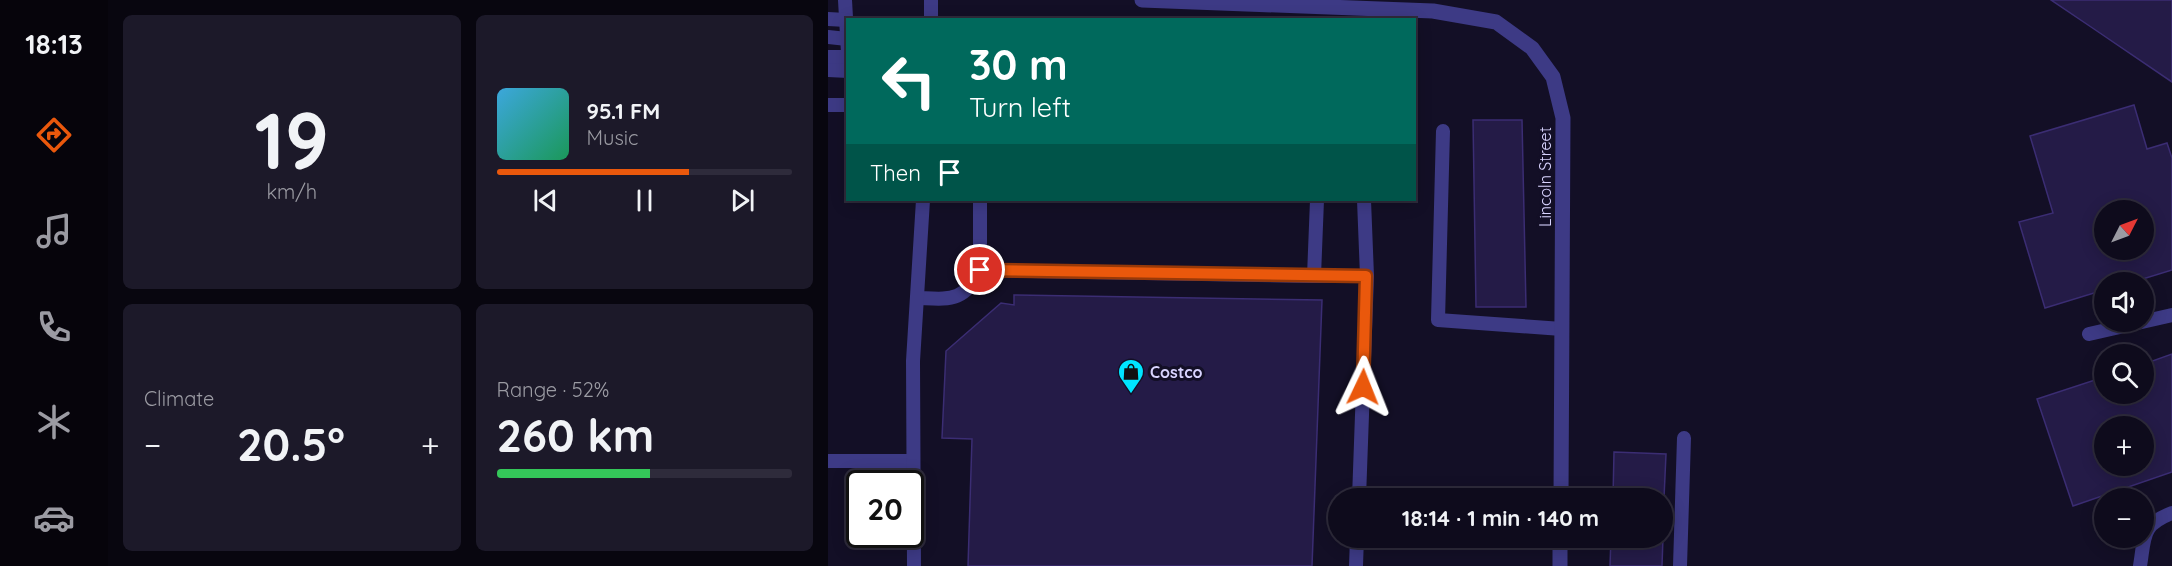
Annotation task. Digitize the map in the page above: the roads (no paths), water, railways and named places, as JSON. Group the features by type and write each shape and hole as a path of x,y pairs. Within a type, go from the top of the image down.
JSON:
{"street":[{"name":"Lincoln Street","path":"1142,0 1359,14 1433,11 1496,22 1532,48 1553,77 1563,118 1561,488"},
{"path":"1560,548 1560,566"}],"lane":[{"path":"828,19 846,20 845,0"},
{"path":"931,0 931,18"},
{"path":"828,38 846,39"},
{"path":"828,57 846,57"},
{"path":"828,70 846,71"},
{"path":"828,105 846,105"},
{"path":"1443,131 1438,320 1562,329"},
{"path":"914,566 912,361 923,201"},
{"path":"917,298 954,299 972,287 980,270 981,201"},
{"path":"1314,276 1317,201"},
{"path":"1359,488 1366,276 1364,201"},
{"path":"980,270 1366,276"},
{"path":"2089,334 2172,315"},
{"path":"1680,566 1684,438"},
{"path":"828,461 913,461"},
{"path":"2140,566 2150,523 2172,513"},
{"path":"1356,566 1357,548"}],"place":[{"name":"Costco","path":"1131,395"}]}
